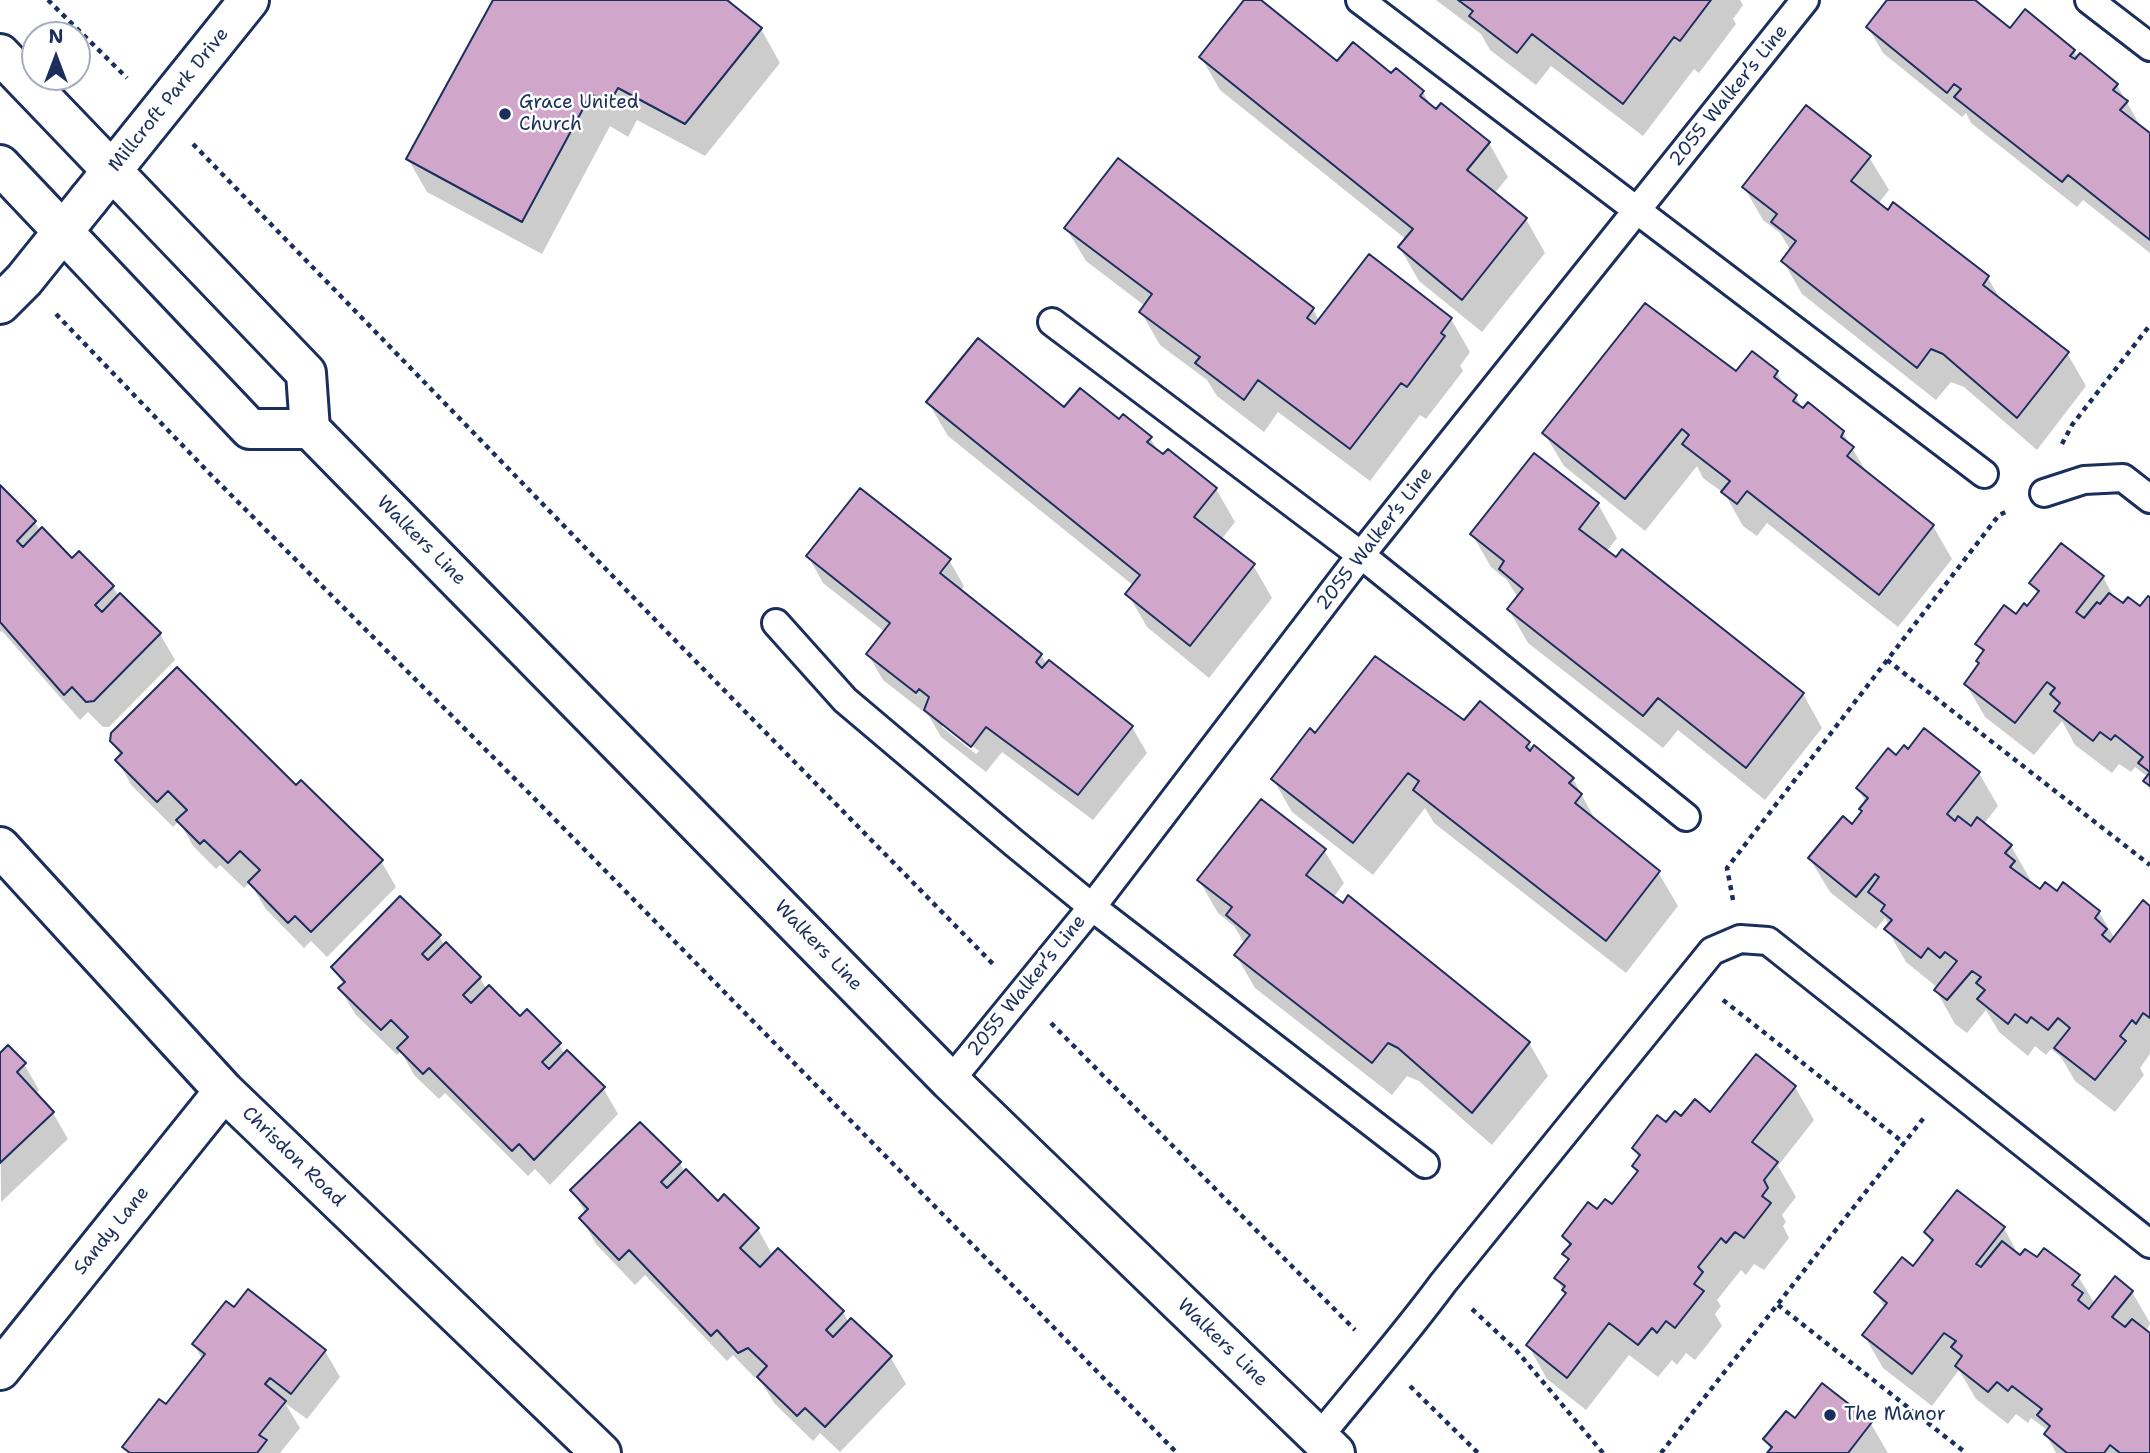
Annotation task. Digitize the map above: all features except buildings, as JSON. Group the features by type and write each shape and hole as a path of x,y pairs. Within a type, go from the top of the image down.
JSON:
{"main road":[{"name":"Millcroft Park Drive","path":"12,292 249,0"},
{"path":"0,54 306,373 310,429 250,429 0,164"},
{"name":"Walkers Line","path":"310,429 950,1081 1327,1445"},
{"name":"Chrisdon Road","path":"0,847 224,1091 601,1453"},
{"name":"Sandy Lane","path":"0,1370 224,1091"}],"lane":[{"path":"1360,0 1984,474"},
{"name":"2055 Walker’s Line","path":"950,1081 1092,907 1361,555 1805,0"},
{"path":"2089,0 2150,47"},
{"path":"1052,322 1361,555 1686,817"},
{"path":"2044,493 2084,480 2123,478 2150,499"},
{"path":"776,623 845,700 1092,907 1425,1164"},
{"path":"1327,1445 1382,1358 1408,1331 1443,1283 1712,951 1740,939 1768,942 2150,1244"}],"path":[{"path":"48,0 160,110 1022,994 1478,1453"},
{"path":"12,292 212,476 538,803 1177,1453"},
{"path":"1740,939 1727,868 1999,515 2044,493 2054,457 2072,425 2150,325"},
{"path":"1887,660 2150,865"},
{"path":"1692,976 1904,1143"},
{"path":"1661,1453 1949,1085"},
{"path":"1443,1283 1516,1350 1603,1453"},
{"path":"1778,1305 1966,1453"}],"place":[{"name":"Grace United Church","path":"505,114"},
{"name":"The Manor","path":"1830,1415"}]}
